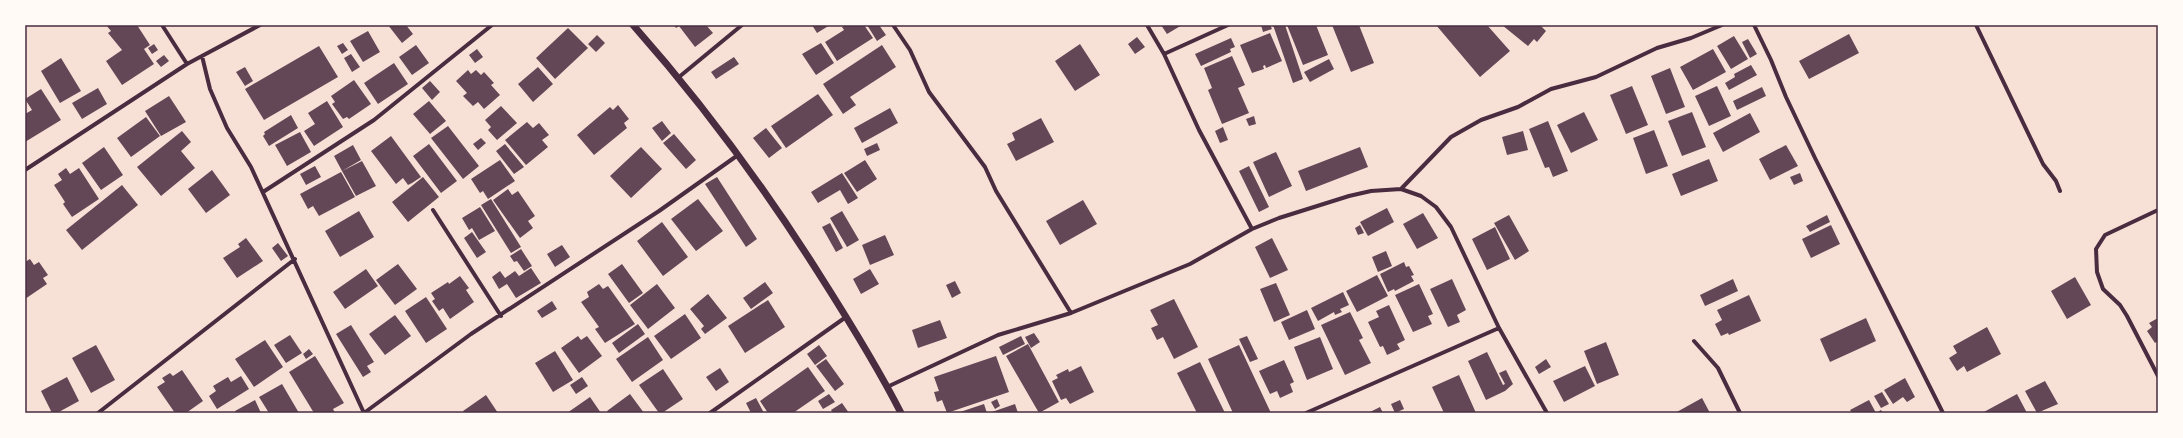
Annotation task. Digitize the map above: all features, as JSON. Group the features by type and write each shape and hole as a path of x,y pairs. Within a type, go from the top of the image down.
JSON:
{"street":[{"path":"162,25 186,64"},
{"path":"25,170 186,64 260,25"},
{"path":"262,192 374,120 492,25"},
{"path":"633,25 679,77 738,155 790,228 846,317 888,387 901,413"},
{"path":"679,77 742,25"},
{"path":"893,25 910,50 929,92 985,167 996,191 1071,312"},
{"path":"1147,25 1164,54 1200,130 1252,229"},
{"path":"1164,54 1228,25"},
{"path":"1401,190 1451,138 1481,120 1518,107 1551,89 1596,77 1657,48 1692,38 1722,25"},
{"path":"1754,25 1814,158 1943,413"},
{"path":"1976,25 2043,164 2056,181 2060,191"},
{"path":"202,56 210,89 224,122 251,168 295,259 364,413 471,334 501,316 659,211 738,155"},
{"path":"888,387 998,335 1071,312 1190,264 1252,229 1349,196 1371,191 1401,190 1421,196 1436,207 1451,227 1499,328 1547,413"},
{"path":"433,210 501,316"},
{"path":"2158,210 2105,234 2096,249 2097,272 2103,289 2120,305 2127,316 2158,376"},
{"path":"98,413 295,259"},
{"path":"710,413 846,317"},
{"path":"1306,413 1499,328"},
{"path":"1694,341 1718,368 1740,413"}],"building":[{"path":"106,25 137,25 150,45 144,49 154,64 122,85 106,61 122,50 108,33 111,31"},
{"path":"388,25 406,25 413,34 402,43"},
{"path":"674,25 706,25 713,33 695,47 679,26 676,28"},
{"path":"812,25 830,25 817,33"},
{"path":"846,25 864,25 873,38 837,61 825,42 844,30 842,27"},
{"path":"867,25 879,25 886,35 877,41"},
{"path":"1161,25 1182,25 1167,34"},
{"path":"1261,25 1270,25 1272,29 1263,32"},
{"path":"1273,25 1285,25 1303,79 1293,83"},
{"path":"1287,25 1316,25 1328,55 1303,65"},
{"path":"1332,25 1359,25 1374,63 1351,72"},
{"path":"1436,25 1487,25 1510,51 1480,77"},
{"path":"1502,25 1540,25 1546,31 1537,42 1534,39 1528,46"},
{"path":"568,28 588,48 555,79 536,58"},
{"path":"368,31 380,52 363,62 350,41"},
{"path":"1270,33 1282,61 1266,68 1265,65 1263,66 1264,69 1252,73 1240,45"},
{"path":"1849,34 1859,53 1809,79 1799,61"},
{"path":"597,35 605,43 596,52 588,44"},
{"path":"1734,36 1748,59 1731,69 1717,46"},
{"path":"1137,37 1145,47 1135,54 1128,44"},
{"path":"1231,38 1235,47 1230,49 1231,52 1201,66 1195,54"},
{"path":"1748,39 1757,54 1750,58 1742,42"},
{"path":"343,43 348,50 342,54 337,46"},
{"path":"821,43 834,63 816,75 802,54"},
{"path":"154,44 158,50 152,54 148,48"},
{"path":"1080,44 1100,75 1075,91 1055,61"},
{"path":"416,45 429,63 412,75 399,57"},
{"path":"882,45 896,67 850,97 856,105 843,114 823,84"},
{"path":"319,46 338,77 264,120 245,89"},
{"path":"477,49 483,57 475,63 469,55"},
{"path":"1713,49 1726,72 1693,90 1680,67"},
{"path":"351,54 360,67 352,72 344,58"},
{"path":"164,55 169,61 161,67 156,61"},
{"path":"1232,56 1245,85 1238,88 1249,113 1222,124 1208,90 1212,88 1204,68"},
{"path":"734,57 739,64 716,79 711,72"},
{"path":"61,58 81,91 60,103 41,71"},
{"path":"1329,59 1334,69 1310,82 1304,72"},
{"path":"394,63 408,84 378,104 364,83"},
{"path":"1751,65 1757,75 1729,90 1725,83 1735,77 1734,74"},
{"path":"245,67 253,81 245,86 236,72"},
{"path":"538,67 553,84 533,102 518,84"},
{"path":"1670,68 1685,107 1666,114 1651,76"},
{"path":"468,70 471,74 476,70 481,75 484,72 494,83 491,85 500,95 484,109 478,102 473,106 463,96 467,93 456,81"},
{"path":"354,80 371,104 349,119 347,117 343,119 332,104 335,102 331,96"},
{"path":"430,81 440,92 432,100 422,88"},
{"path":"1632,86 1648,125 1626,134 1610,95"},
{"path":"1717,86 1731,116 1709,126 1695,96"},
{"path":"1762,87 1766,96 1737,110 1733,101"},
{"path":"98,88 107,104 82,119 72,103"},
{"path":"41,89 61,120 25,142 25,114 32,110 25,99"},
{"path":"818,94 833,115 786,148 771,126"},
{"path":"169,96 186,122 161,136 145,111"},
{"path":"327,101 343,127 314,146 304,131 315,124 308,113"},
{"path":"429,101 446,121 430,134 413,114"},
{"path":"618,105 629,119 624,123 627,128 594,155 577,135 610,107 613,110"},
{"path":"501,106 517,123 497,140 488,130 491,127 485,120"},
{"path":"890,108 898,123 862,143 854,128"},
{"path":"1584,112 1598,140 1571,153 1557,125"},
{"path":"1692,112 1706,147 1682,156 1668,121"},
{"path":"1750,113 1760,132 1723,152 1713,133"},
{"path":"291,115 298,128 269,146 263,136 265,134 264,132"},
{"path":"1254,116 1256,124 1249,126 1246,119"},
{"path":"146,117 160,136 131,157 117,138"},
{"path":"1041,118 1054,142 1016,161 1007,144 1015,140 1012,133"},
{"path":"662,121 671,133 662,141 652,128"},
{"path":"1548,121 1568,171 1553,177 1549,167 1545,168 1529,129"},
{"path":"527,122 533,128 539,123 549,135 542,140 548,147 526,165 505,140"},
{"path":"448,126 479,166 463,179 431,138"},
{"path":"1223,127 1228,140 1220,143 1215,131"},
{"path":"766,128 782,148 769,158 753,138"},
{"path":"1654,130 1668,166 1646,174 1633,138"},
{"path":"182,131 191,142 181,151 195,168 161,196 137,167"},
{"path":"1523,131 1528,150 1507,155 1502,137"},
{"path":"300,132 311,152 287,166 275,145"},
{"path":"674,134 696,160 686,169 663,143"},
{"path":"391,136 421,177 408,185 403,178 396,184 371,151"},
{"path":"481,138 486,143 478,150 473,144"},
{"path":"877,143 880,150 867,156 864,149"},
{"path":"429,144 457,181 441,193 413,156"},
{"path":"505,144 524,167 514,174 496,151"},
{"path":"353,145 361,160 342,171 334,156"},
{"path":"1786,145 1798,166 1770,180 1759,159"},
{"path":"104,147 123,175 101,190 82,163"},
{"path":"641,147 662,169 631,198 610,176"},
{"path":"1360,147 1368,167 1306,191 1298,171"},
{"path":"1276,152 1292,186 1269,197 1253,162"},
{"path":"1709,159 1718,181 1681,196 1672,174"},
{"path":"500,160 515,181 488,199 483,191 480,193 471,179"},
{"path":"865,160 877,179 857,192 844,173"},
{"path":"362,161 376,186 356,196 342,171"},
{"path":"315,166 321,177 306,185 300,174"},
{"path":"1249,166 1269,207 1259,212 1239,171"},
{"path":"66,168 70,174 79,168 99,199 72,217 63,204 65,202 54,185 62,180 58,174"},
{"path":"212,170 230,195 206,213 188,189"},
{"path":"341,172 355,197 319,216 313,206 308,209 300,194"},
{"path":"842,173 858,198 848,204 840,190 818,203 811,192"},
{"path":"1800,173 1803,181 1794,185 1790,177"},
{"path":"423,177 439,197 408,222 392,202"},
{"path":"717,177 757,239 746,247 705,184"},
{"path":"122,185 138,205 82,250 66,230"},
{"path":"508,189 512,195 518,191 535,216 528,221 533,228 520,238 493,200"},
{"path":"491,199 521,247 511,253 481,205"},
{"path":"698,199 723,231 696,251 671,219"},
{"path":"1083,200 1097,224 1060,245 1046,221"},
{"path":"480,207 495,231 479,240 472,228 469,230 462,218"},
{"path":"1387,208 1394,222 1368,236 1360,222"},
{"path":"359,211 374,237 340,257 325,231"},
{"path":"842,211 859,240 847,247 830,218"},
{"path":"1423,213 1438,238 1417,249 1403,224"},
{"path":"1509,215 1529,251 1515,260 1494,223"},
{"path":"1827,215 1830,222 1810,232 1806,226"},
{"path":"662,222 688,257 663,276 637,241"},
{"path":"830,223 843,248 836,252 822,227"},
{"path":"1360,225 1364,233 1358,235 1355,228"},
{"path":"1831,225 1840,244 1811,258 1802,239"},
{"path":"1495,227 1510,259 1487,270 1472,239"},
{"path":"472,232 486,252 477,258 464,238"},
{"path":"885,235 894,255 870,265 862,245"},
{"path":"246,238 263,261 237,278 223,258 240,247 238,244"},
{"path":"1272,238 1288,270 1270,278 1255,247"},
{"path":"278,243 288,256 281,261 272,248"},
{"path":"562,245 570,257 555,267 547,254"},
{"path":"521,249 532,266 524,271 517,261 514,262 510,256"},
{"path":"1386,251 1392,266 1378,272 1372,257"},
{"path":"30,259 34,265 39,262 48,275 43,278 47,284 25,299 25,262"},
{"path":"1404,262 1406,267 1409,266 1414,275 1411,276 1414,281 1395,291 1394,289 1388,292 1380,274"},
{"path":"398,264 417,289 395,305 376,280"},
{"path":"622,264 643,293 629,303 608,274"},
{"path":"531,268 541,283 516,298 507,284 499,289 492,277 500,271 505,278 515,271 519,276"},
{"path":"366,269 378,286 345,309 333,292"},
{"path":"870,269 879,284 861,294 853,279"},
{"path":"1377,275 1388,296 1357,312 1346,291"},
{"path":"460,276 469,288 466,290 474,302 450,319 443,308 439,311 432,301 435,299 431,293 448,282 449,284"},
{"path":"2075,277 2091,305 2067,319 2051,291"},
{"path":"1452,279 1466,310 1457,315 1460,322 1448,327 1430,289"},
{"path":"1733,279 1738,291 1705,306 1700,295"},
{"path":"955,281 961,293 952,298 946,285"},
{"path":"765,282 773,293 751,309 743,298"},
{"path":"1276,283 1290,315 1274,322 1260,289"},
{"path":"599,284 603,289 608,286 635,324 605,343 595,329 599,327 581,302 589,297 587,292"},
{"path":"657,284 675,308 648,329 630,305"},
{"path":"1419,284 1433,314 1428,316 1432,324 1413,332 1395,295"},
{"path":"1343,292 1349,305 1340,309 1342,312 1335,315 1334,312 1318,321 1311,308"},
{"path":"708,294 727,318 705,334 701,329 704,326 690,309"},
{"path":"1749,295 1761,321 1729,335 1728,333 1721,336 1715,324 1722,320 1717,310"},
{"path":"426,297 447,329 426,343 405,311"},
{"path":"1174,299 1198,347 1174,359 1163,337 1157,340 1151,328 1158,325 1150,310"},
{"path":"768,300 785,327 745,353 728,326"},
{"path":"552,301 557,309 542,318 537,311"},
{"path":"1389,305 1405,340 1397,344 1400,349 1387,355 1383,346 1380,347 1368,322 1379,317 1376,311"},
{"path":"1307,310 1315,329 1289,340 1281,322"},
{"path":"1350,312 1363,338 1359,340 1371,363 1345,375 1321,325"},
{"path":"685,314 701,338 671,359 654,336"},
{"path":"395,315 411,336 385,355 369,334"},
{"path":"1866,318 1876,341 1830,362 1820,339"},
{"path":"2158,318 2158,341 2155,343 2147,331 2152,327 2149,323"},
{"path":"940,320 947,338 918,348 912,330"},
{"path":"638,324 645,334 619,353 612,343"},
{"path":"351,325 374,362 367,366 371,372 363,377 336,334"},
{"path":"1987,327 2001,354 1967,372 1964,366 1957,371 1949,358 1957,353 1953,346"},
{"path":"1034,333 1040,342 1031,348 1025,337"},
{"path":"290,335 302,353 286,363 274,345"},
{"path":"578,336 581,340 587,336 602,356 579,373 561,348"},
{"path":"1021,336 1025,344 1003,355 999,347"},
{"path":"1247,336 1258,359 1250,362 1239,339"},
{"path":"648,337 663,360 632,382 616,359"},
{"path":"1320,337 1333,369 1307,380 1294,347"},
{"path":"265,340 283,367 254,387 235,359"},
{"path":"1606,342 1619,375 1597,384 1584,351"},
{"path":"1028,344 1059,402 1039,413 1006,356"},
{"path":"96,345 115,380 91,393 72,358"},
{"path":"819,345 827,356 815,365 807,354"},
{"path":"1239,345 1271,413 1233,413 1208,359"},
{"path":"309,349 313,354 306,359 303,354"},
{"path":"555,351 573,380 553,392 535,363"},
{"path":"1487,352 1503,385 1505,384 1499,373 1506,370 1513,384 1505,391 1486,400 1468,361"},
{"path":"315,356 344,403 333,409 335,413 314,413 289,372"},
{"path":"996,356 1009,392 947,413 942,400 937,402 934,392 939,391 934,377"},
{"path":"826,359 844,384 835,391 816,366"},
{"path":"1546,359 1551,367 1539,374 1535,367"},
{"path":"1284,360 1294,382 1290,384 1293,392 1280,398 1277,391 1270,394 1259,371"},
{"path":"1200,362 1225,413 1197,413 1177,373"},
{"path":"1081,366 1094,392 1070,404 1066,398 1061,400 1052,381 1058,378 1056,375 1068,369 1069,372"},
{"path":"1585,366 1595,386 1564,402 1553,381"},
{"path":"808,367 825,391 793,413 768,413 760,401"},
{"path":"720,368 729,382 716,391 706,377"},
{"path":"663,369 683,399 662,413 659,413 639,385"},
{"path":"182,370 203,401 186,413 175,413 157,387 165,382 162,378 170,373 173,376"},
{"path":"1459,375 1476,413 1444,413 1432,387"},
{"path":"241,376 249,389 217,409 209,396 216,391 213,386 228,377 231,382"},
{"path":"67,377 79,401 57,413 52,413 41,391"},
{"path":"582,377 588,386 576,394 570,385"},
{"path":"1905,378 1915,397 1907,402 1903,397 1893,404 1884,390"},
{"path":"2045,381 2058,404 2037,413 2025,391"},
{"path":"282,384 299,413 269,413 259,397"},
{"path":"1882,392 1889,404 1881,408 1874,396"},
{"path":"630,394 644,413 609,413 607,411"},
{"path":"829,394 835,402 823,409 818,401"},
{"path":"2017,394 2027,413 1982,413"},
{"path":"486,395 498,413 465,413 463,411"},
{"path":"590,397 601,413 567,413"},
{"path":"756,398 764,413 751,413 746,403"},
{"path":"1702,398 1710,413 1675,413"},
{"path":"997,399 1000,406 995,409 991,402"},
{"path":"255,400 261,413 236,413 235,411"},
{"path":"1400,400 1404,409 1395,413 1391,404"},
{"path":"1869,400 1876,413 1852,413 1850,410"},
{"path":"842,403 849,413 833,413 831,410"},
{"path":"984,404 987,413 957,413"},
{"path":"1015,404 1018,413 989,413"},
{"path":"1380,407 1383,413 1368,413"},
{"path":"1881,410 1883,413 1876,413"}]}
